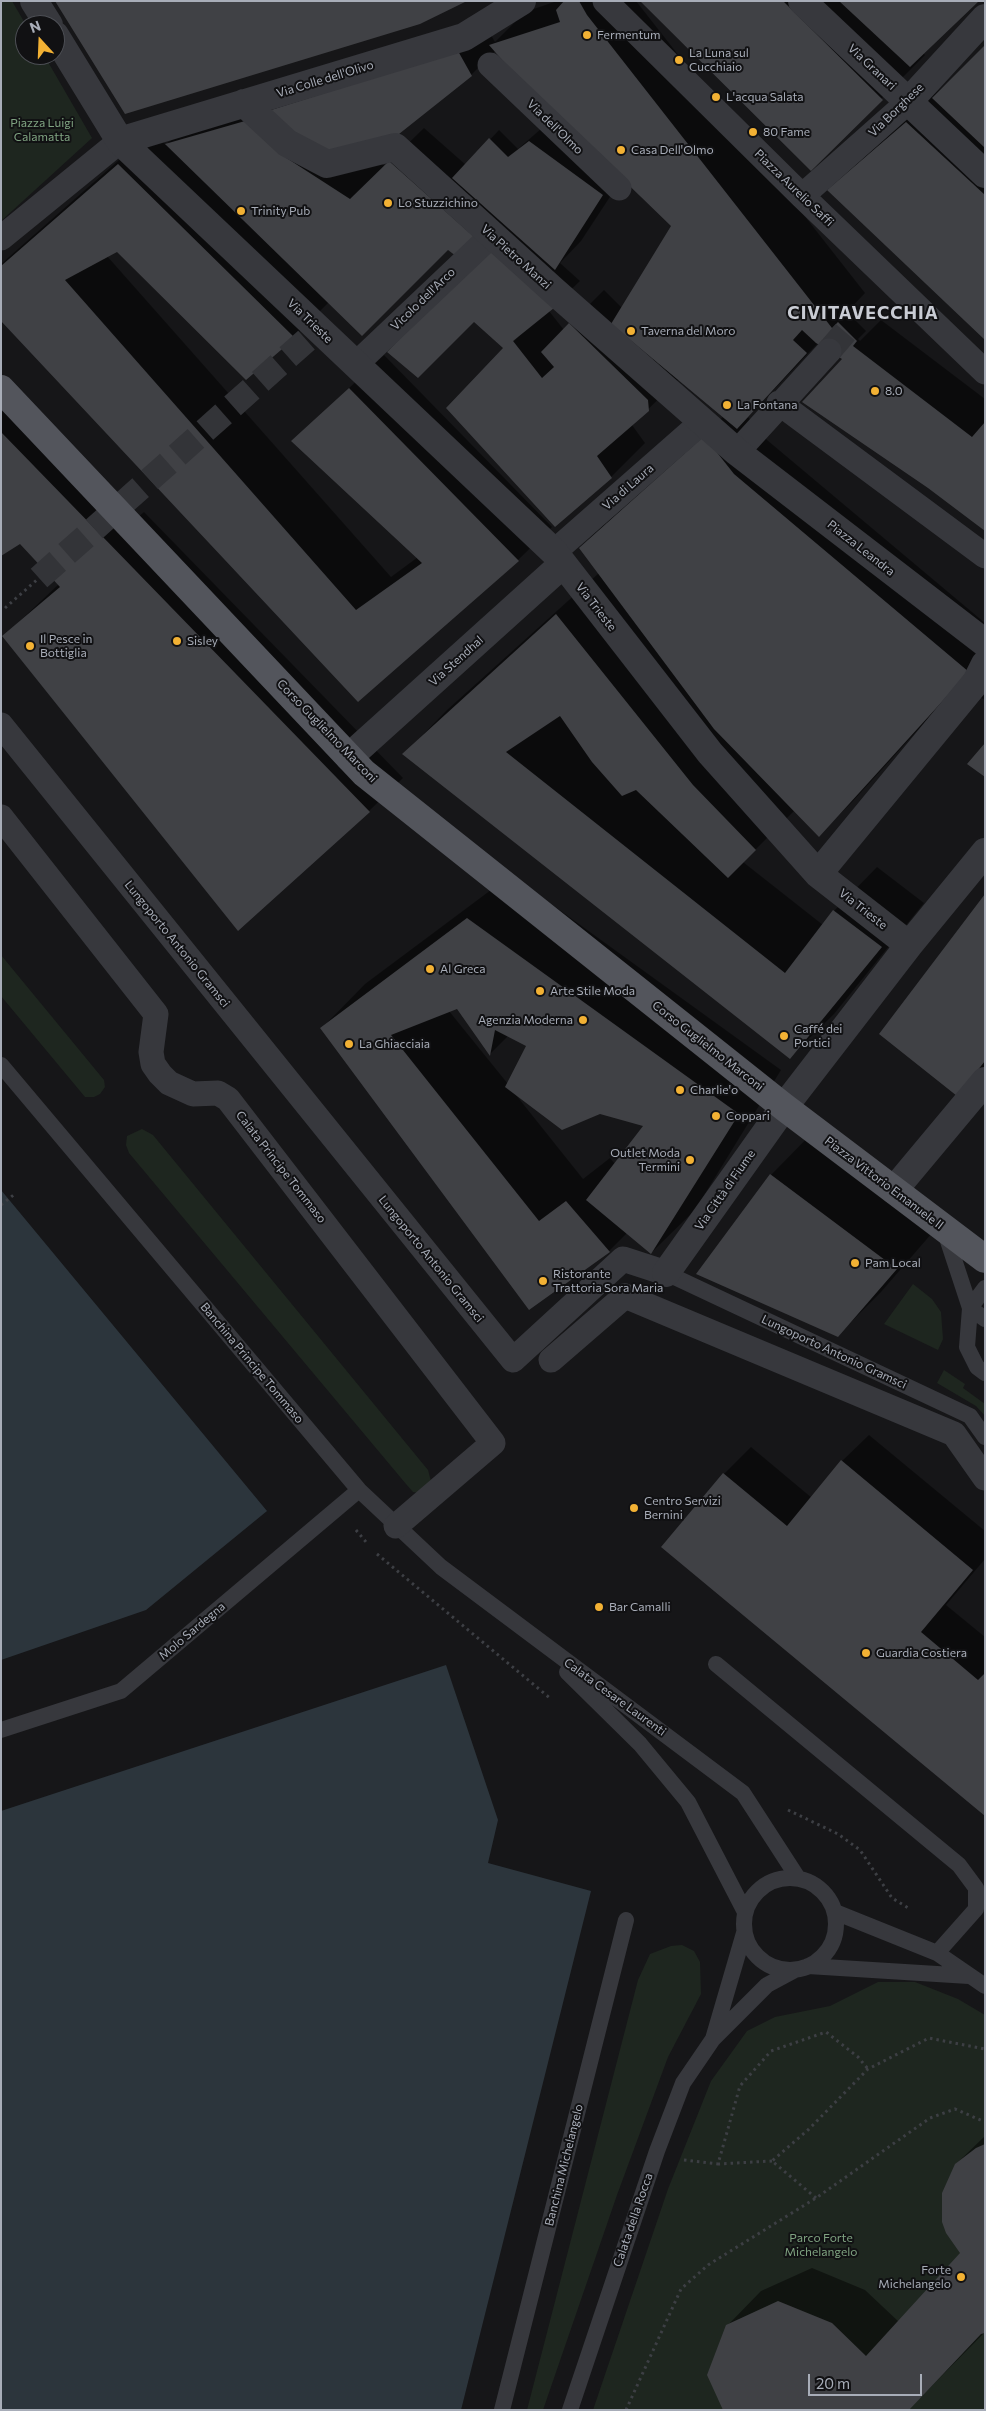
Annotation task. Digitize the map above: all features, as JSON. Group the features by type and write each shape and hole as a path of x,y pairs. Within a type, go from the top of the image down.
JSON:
{"main road":[{"name":"Corso Guglielmo Marconi","path":"1,389 371,779 784,1106"},
{"name":"Piazza Vittorio Emanuele II","path":"784,1106 985,1259"}],"street":[{"path":"34,1 43,15"},
{"name":"Via Colle dell'Olivo","path":"120,141 464,37 522,1"},
{"name":"Via Granari","path":"802,1 985,174"},
{"name":"Piazza Aurelio Saffi","path":"606,2 802,196 985,372"},
{"name":"Via Borghese","path":"802,196 908,102 985,18"},
{"path":"1,238 120,141 65,51"},
{"name":"Via dell'Olmo","path":"490,65 619,188"},
{"name":"Via Pietro Manzi","path":"244,103 287,143 328,164 395,147 737,452"},
{"name":"Via Trieste","path":"120,141 559,558 710,753 818,874 908,945"},
{"name":"Vicolo dell'Arco","path":"356,364 492,234"},
{"path":"737,452 829,351"},
{"path":"779,404 985,556"},
{"name":"Via di Laura","path":"559,558 702,422"},
{"name":"Piazza Leandra","path":"737,452 985,643"},
{"name":"Via Stendhal","path":"349,757 559,558"},
{"path":"818,874 976,682 985,664"},
{"name":"Lungoporto Antonio Gramsci","path":"1,725 513,1360 623,1259 666,1273"},
{"name":"Calata Principe Tommaso","path":"1,818 156,1014 150,1052 153,1064 160,1074 169,1083 193,1094 218,1093 228,1099 493,1443 396,1526"},
{"path":"784,1106 908,945 985,852"},
{"path":"894,1190 985,1080"},
{"name":"Via Città di Fiume","path":"666,1273 784,1106"},
{"path":"551,1360 625,1296 954,1434 985,1478"}],"lane":[{"name":"Banchina Principe Tommaso","path":"1,1065 359,1490 441,1567 529,1636"},
{"path":"944,1228 970,1308 967,1346 976,1367 985,1373"},
{"name":"Lungoporto Antonio Gramsci","path":"666,1273 970,1416 985,1437"},
{"path":"970,1308 985,1288"},
{"path":"970,1308 985,1319"},
{"name":"Molo Sardegna","path":"1,1730 121,1691 359,1490"},
{"name":"Calata Cesare Laurenti","path":"529,1636 640,1744 688,1802 745,1912"},
{"name":"Calata Cesare Laurenti","path":"529,1636 654,1725 743,1793 798,1878"},
{"path":"716,1664 958,1866 976,1888 976,1910 938,1953"},
{"path":"745,1912 750,1899 770,1882 784,1878 798,1878 814,1884 827,1896 835,1912 834,1938 819,1960 802,1968"},
{"name":"Calata della Rocca","path":"713,2039 744,1934 745,1912"},
{"path":"835,1912 938,1953 985,1986"},
{"name":"Banchina Michelangelo","path":"502,2410 626,1920"},
{"path":"744,1934 757,1958 769,1965 782,1969 802,1968 969,1976"},
{"name":"Calata della Rocca","path":"570,2410 657,2151 683,2083 713,2039 767,1985 802,1968"}],"path":[{"path":"5,608 39,578"},
{"path":"1,1205 16,1192"},
{"path":"718,2164 740,2086 771,2052 826,2032 858,2057 868,2069"},
{"path":"657,2151 680,2159 718,2164 772,2162 809,2129 868,2069 928,2038 985,2049"},
{"path":"626,2410 681,2289 708,2265 816,2198 930,2118 954,2109 985,2122"},
{"path":"772,2162 816,2198"}],"green space":[{"name":"Piazza Luigi Calamatta","path":"1,1 12,1 20,15 15,15 15,65 50,65 92,138 1,221"},
{"path":"1,955 104,1080 105,1087 100,1094 94,1097 85,1097 1,996"},
{"path":"142,1129 153,1135 428,1470 432,1485 419,1493 413,1492 129,1153 126,1145 127,1136"},
{"path":"913,1284 932,1299 941,1312 943,1339 938,1350 884,1324"},
{"path":"944,1370 965,1384 963,1388 985,1404 985,1416 976,1406 937,1383"},
{"path":"682,1945 694,1951 700,1962 701,1994 668,2057 617,2195 543,2410 527,2410 638,1980 650,1954 671,1946"},
{"name":"Parco Forte Michelangelo","path":"878,1982 915,1982 958,1999 985,2015 985,2410 593,2410 668,2189 711,2081 747,2031 775,2017 830,2006"}],"shaded area":[{"path":"1,1190 267,1511 146,1610 1,1660"},
{"path":"446,1665 498,1820 488,1863 591,1891 461,2410 1,2410 1,1811"}],"building":[{"path":"55,1 467,1 420,24 125,114"},
{"path":"564,1 579,1 587,15 832,328 838,322 857,341 853,346 972,437 985,422 985,531 928,488 802,402 842,359 816,343 802,330 793,340 807,353 737,429 611,324 671,226 516,76 489,45 560,22 556,10"},
{"path":"640,1 783,1 883,100 811,171"},
{"path":"839,1 979,1 910,67"},
{"path":"985,45 985,148 932,98"},
{"path":"458,51 472,76 399,134 327,151 291,133 271,110"},
{"path":"245,121 285,157 350,199 389,161 554,308 513,341 542,378 554,367 541,352 569,323 648,400 649,411 597,456 612,478 555,527 446,408 503,348 474,322 418,378 387,352 469,266 448,250 362,336 165,144"},
{"path":"906,122 985,195 985,340 827,190"},
{"path":"489,138 508,157 529,141 603,195 555,270 452,178"},
{"path":"118,164 295,338 246,380 117,252 65,280 356,610 422,563 291,441 349,388 519,561 358,702 1,321 1,266"},
{"path":"1,432 370,812 238,931 2,636 60,587 20,544 1,556"},
{"path":"704,436 734,474 969,672 819,837 714,729 579,548"},
{"path":"556,614 693,785 756,850 728,878 636,790 622,796 592,762 560,716 506,752 785,973 833,910 882,947 790,1059 402,754"},
{"path":"985,743 985,777 967,764"},
{"path":"985,894 985,1061 957,1096 879,1034"},
{"path":"467,918 739,1114 651,1254 586,1200 643,1126 600,1114 562,1130 505,1087 526,1046 495,1030 490,1056 457,1009 391,1035 539,1221 566,1201 610,1252 529,1310 320,1028"},
{"path":"770,1174 897,1269 838,1337 696,1274"},
{"name":"Guardia Costiera","path":"841,1460 973,1570 921,1632 978,1680 985,1673 985,1816 661,1547 723,1473 787,1526"},
{"name":"Forte Michelangelo","path":"985,2144 985,2333 981,2334 909,2410 723,2410 707,2375 726,2325 778,2301 832,2323 866,2356 960,2253 946,2233 942,2222 942,2193 955,2164 976,2148"}],"tunnel":[{"path":"39,578 319,329"},
{"path":"829,351 847,330"}],"place":[{"name":"Fermentum","path":"587,35"},
{"name":"La Luna sul Cucchiaio","path":"679,60"},
{"name":"L'acqua Salata","path":"716,97"},
{"name":"80 Fame","path":"753,132"},
{"name":"Casa Dell'Olmo","path":"621,150"},
{"name":"Lo Stuzzichino","path":"388,203"},
{"name":"Trinity Pub","path":"241,211"},
{"name":"Taverna del Moro","path":"631,331"},
{"name":"8.0","path":"875,391"},
{"name":"La Fontana","path":"727,405"},
{"name":"Sisley","path":"177,641"},
{"name":"Il Pesce in Bottiglia","path":"30,646"},
{"name":"Al Greca","path":"430,969"},
{"name":"Arte Stile Moda","path":"540,991"},
{"name":"Agenzia Moderna","path":"583,1020"},
{"name":"Caffé dei Portici","path":"784,1036"},
{"name":"La Ghiacciaia","path":"349,1044"},
{"name":"Charlie'o","path":"680,1090"},
{"name":"Coppari","path":"716,1116"},
{"name":"Outlet Moda Termini","path":"690,1160"},
{"name":"Pam Local","path":"855,1263"},
{"name":"Ristorante Trattoria Sora Maria","path":"543,1281"},
{"name":"Centro Servizi Bernini","path":"634,1508"},
{"name":"Bar Camalli","path":"599,1607"},
{"name":"Guardia Costiera","path":"866,1653"},
{"name":"Forte Michelangelo","path":"961,2277"}],"district":[{"name":"CIVITAVECCHIA","path":"863,313"}]}
